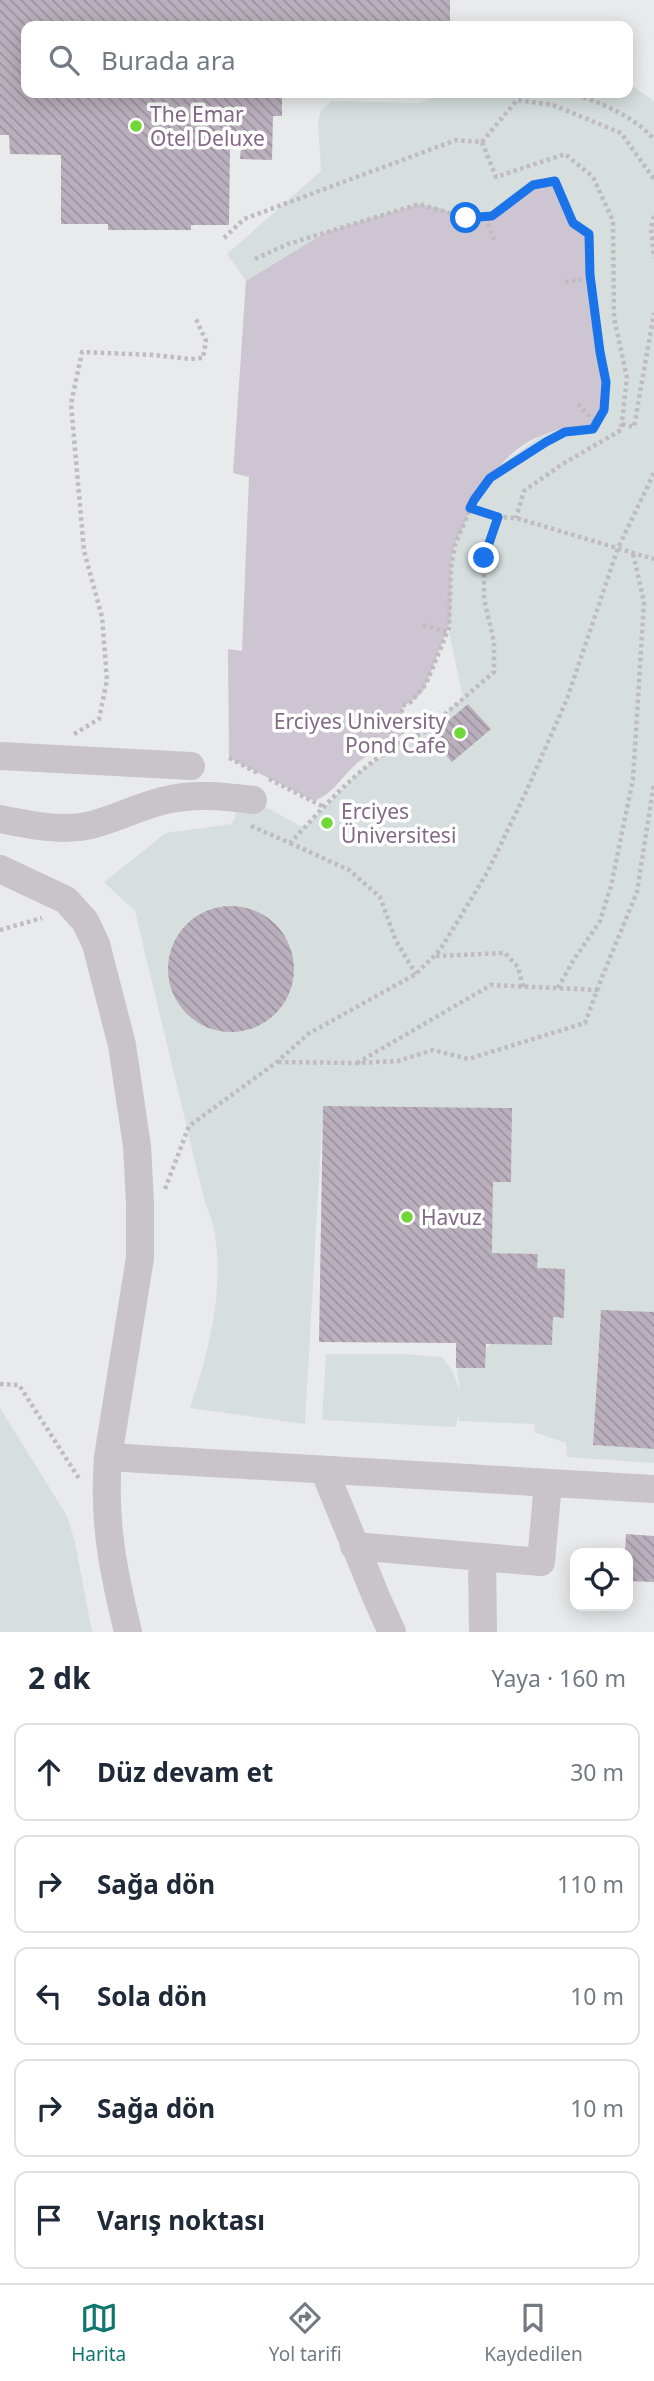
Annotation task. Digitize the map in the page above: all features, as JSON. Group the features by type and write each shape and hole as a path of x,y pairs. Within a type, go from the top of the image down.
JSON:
{"street":[{"path":"0,756 191,766"},
{"path":"0,819 37,826 90,825 161,801 206,795 250,812"},
{"path":"0,869 66,900 85,921 96,944 130,1091 137,1146 139,1258 108,1457 106,1499 110,1555 128,1632"},
{"path":"108,1457 654,1489"},
{"path":"324,1470 392,1632"},
{"path":"354,1546 541,1562 548,1483"},
{"path":"482,1557 482,1632"}],"path":[{"path":"581,98 626,116 654,139"},
{"path":"482,142 517,100 553,106 621,133 654,179"},
{"path":"224,238 244,219 428,150 456,140 482,142"},
{"path":"482,142 496,177 565,153 593,177 613,221 614,318 627,378 621,430 561,465 524,491 516,518"},
{"path":"255,260 288,244 419,204 466,218 492,216 533,185 555,181 573,223 589,234 591,278 606,382 604,410 593,429 565,432 546,442 490,478 474,500 455,544 450,568 450,619 447,632 426,684 411,702 402,706 401,725 410,738"},
{"path":"654,216 651,228 654,258"},
{"path":"486,217 495,242"},
{"path":"565,282 591,278"},
{"path":"622,424 634,427 654,313"},
{"path":"72,735 99,719 107,680 102,617 84,551 79,512 71,404 82,352 203,358 206,341 196,319"},
{"path":"578,404 593,420"},
{"path":"162,1198 188,1126 277,1062 308,1034 416,974 435,956 487,873 526,792 567,699 618,548 654,473"},
{"path":"470,508 498,517 516,518 654,559"},
{"path":"290,843 361,771 410,738 423,733 494,672 494,642 484,599 484,558 498,517"},
{"path":"558,988 600,921 611,886 633,779 644,602 633,554"},
{"path":"423,625 447,632"},
{"path":"371,730 380,748"},
{"path":"229,758 324,807"},
{"path":"277,1062 356,1063 398,1060 433,1050 468,1059 586,1023 637,892 654,783"},
{"path":"250,812 290,843 349,870 380,897 396,941 416,974"},
{"path":"0,930 77,910"},
{"path":"435,956 505,953 518,967 523,987"},
{"path":"356,1063 491,985 598,990"},
{"path":"0,1384 19,1385 84,1486"}],"shaded area":[{"name":"Erciyes Üniversitesi","path":"0,0 654,0 654,1632 0,1632"},
{"path":"633,86 654,101 654,1313 601,1310 593,1445 654,1449 654,1463 567,1457 566,1443 534,1432 535,1424 459,1421 460,1412 455,1427 322,1420 326,1354 442,1357 453,1372 460,1392 457,1370 495,1341 552,1345 553,1317 563,1318 537,1268 538,1254 492,1253 493,1182 511,1181 512,1108 323,1106 305,1424 190,1408 203,1366 216,1301 217,1258 214,1231 135,911 104,882 166,833 231,824 235,819 236,798 253,800 304,828 361,770 410,738 423,733 463,698 449,632 451,568 455,545 470,508 500,465 542,435 565,428 605,377 590,260 573,223 533,185 492,216 326,232 246,281 227,254 321,171 318,121 321,110 332,101 420,103 431,98 633,98"},
{"path":"555,181 573,223 589,234 590,275 597,337 606,382 601,411 592,425 556,430 531,440 505,460 485,485 455,544 451,565 450,621 437,656 423,691 402,707 401,725 406,731 357,763 328,793 314,801 229,758 228,649 242,651 249,477 233,473 246,281 326,232 419,204 466,218 492,216 533,185"},
{"path":"0,1408 67,1516 75,1542 92,1632 0,1632"}],"building":[{"name":"The Emar Otel Deluxe","path":"0,0 450,0 450,21 21,21 21,98 282,98 282,116 273,116 272,160 240,159 241,148 230,148 229,225 191,225 191,230 108,230 108,224 61,224 61,155 10,154 9,135 0,135"},
{"name":"Erciyes University Pond Cafe","path":"468,704 491,729 452,762 429,737"},
{"path":"231,906 255,910 276,924 290,945 294,969 290,993 276,1014 255,1028 231,1032 207,1028 186,1014 172,993 168,969 172,945 186,924 207,910"},
{"name":"Havuz","path":"323,1106 512,1108 511,1182 493,1182 492,1253 538,1254 537,1268 565,1269 564,1318 553,1317 552,1345 486,1344 485,1368 456,1368 456,1343 319,1342"},
{"path":"601,1310 654,1312 654,1449 593,1445"},
{"path":"626,1534 654,1536 654,1582 633,1581 633,1548 625,1548"}],"place":[{"name":"The Emar Otel Deluxe","path":"136,126"},
{"name":"Erciyes University Pond Cafe","path":"460,733"},
{"name":"Erciyes Üniversitesi","path":"327,823"},
{"name":"Havuz","path":"407,1217"}],"route":[{"path":"466,218 492,216 533,185 555,181 573,223 589,234 590,275 606,382 604,410 593,429 565,432 546,442 490,478 474,500 470,508 498,517 484,558"}]}
